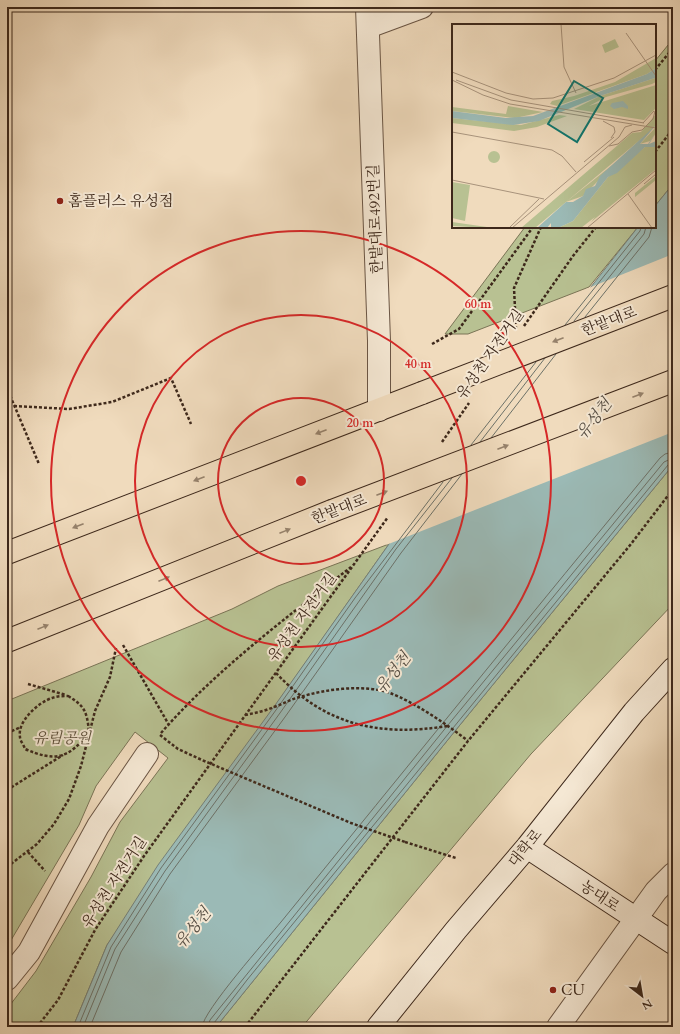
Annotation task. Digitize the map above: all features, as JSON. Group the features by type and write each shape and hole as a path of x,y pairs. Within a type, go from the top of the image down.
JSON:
{"main road":[{"name":"한밭대로","path":"7,553 673,296"},
{"name":"한밭대로","path":"7,642 332,511 673,381"}],"street":[{"name":"한밭대로492번길","path":"379,410 379,333 367,17 422,7"},
{"name":"대학로","path":"378,1027 456,930 527,847 634,712 673,669"},
{"path":"7,979 29,952 98,826 147,754"},
{"name":"농대로","path":"527,847 636,921 673,943"},
{"path":"558,1027 636,921 656,891 673,874"}],"path":[{"path":"656,69 673,48"},
{"path":"656,151 673,129"},
{"path":"432,344 459,329 532,228"},
{"path":"516,330 514,288 541,228"},
{"name":"유성천 자전거길","path":"520,331 573,256 595,228"},
{"path":"14,406 69,409 112,402 171,378 191,424"},
{"path":"7,393 9,393 39,464"},
{"name":"유성천 자전거길","path":"438,447 470,402"},
{"path":"245,1027 468,741 631,544 673,489"},
{"name":"유성천 자전거길","path":"37,1027 58,1000 95,930 144,856 392,512"},
{"path":"355,564 268,632 189,704 160,735 178,749 351,823 456,858"},
{"path":"123,645 169,725"},
{"path":"7,867 37,844 58,818 69,799 81,766 95,711 110,677 116,648"},
{"path":"276,673 300,697 325,712 356,725 394,731 449,726"},
{"path":"7,790 71,751 89,732 88,715 80,703 68,696 28,684"},
{"path":"245,715 273,708 300,697 343,688 379,691 390,693 449,726 468,741"},
{"path":"68,696 53,698 41,703 28,715 21,727 20,737 25,748 40,755 54,758 71,751"},
{"path":"7,733 21,727"}],"green space":[{"path":"673,39 673,184 656,205 656,60"},
{"path":"524,228 637,228 589,287 468,334 445,334"},
{"path":"673,465 673,604 531,754 302,1027 216,1027 455,731"},
{"name":"유림공원","path":"389,544 107,945 73,1027 7,1027 7,1009 36,971 91,877 120,822 168,758 135,732 96,786 79,825 7,947 7,701 232,609 278,586"}],"water":[{"name":"유성천","path":"673,184 673,465 455,731 216,1027 73,1027 107,945 158,865 273,708 389,544 637,228 656,228 656,205"}],"pier":[{"path":"673,254 673,432 386,545 586,289"}],"place":[{"name":"홈플러스 유성점","path":"60,201"},
{"name":"CU","path":"553,990"}]}
